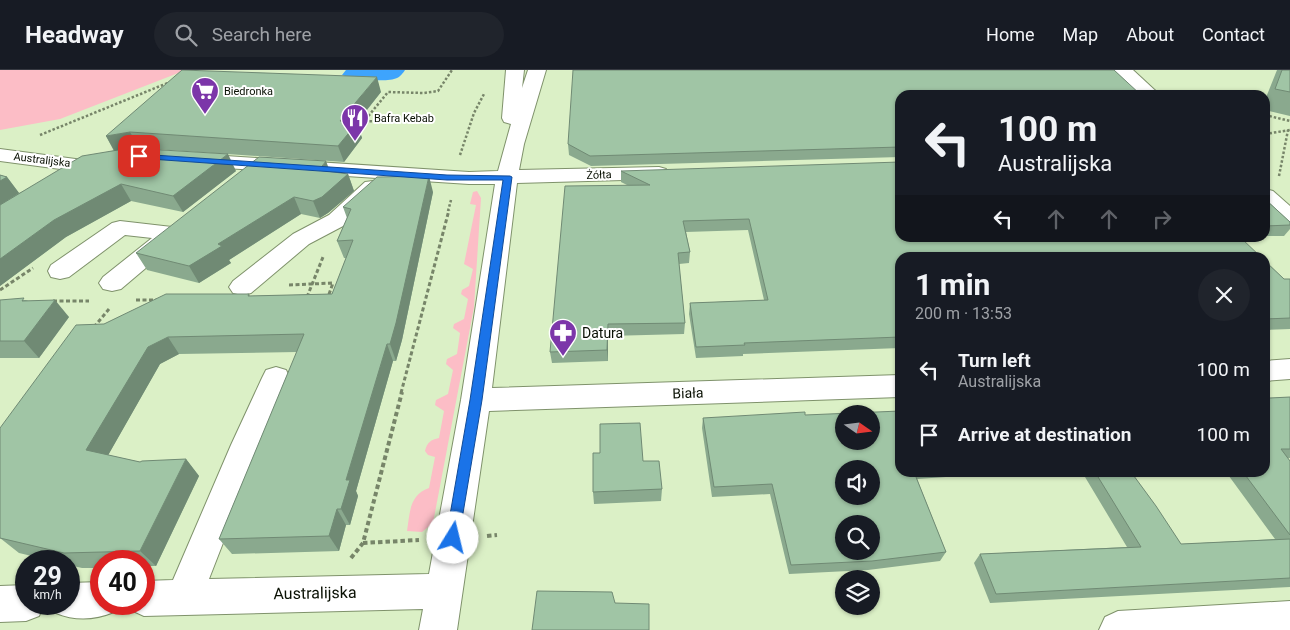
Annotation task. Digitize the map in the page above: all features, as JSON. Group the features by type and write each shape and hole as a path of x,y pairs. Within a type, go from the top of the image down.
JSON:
{"street":[{"path":"514,144 510,113 515,70"},
{"path":"438,630 476,400 507,177 514,144 537,70"},
{"path":"1123,70 1145,90"},
{"name":"Australijska","path":"5,156 91,164 58,182"},
{"path":"176,159 447,177 507,177"},
{"path":"234,185 259,165"},
{"name":"Żółta","path":"507,177 682,172"},
{"path":"242,287 310,234 337,220 389,173"},
{"path":"1271,188 1290,217"},
{"path":"60,271 120,228 180,228 112,283"},
{"path":"1270,370 1290,369"},
{"path":"184,597 246,445 276,378"},
{"name":"Biała","path":"476,400 895,386"},
{"name":"Australijska","path":"155,598 445,591"},
{"path":"0,604 15,603"},
{"path":"1118,630 1290,619"}],"path":[{"path":"352,135 388,92 438,91 452,70"},
{"path":"5,156 52,130 176,80"},
{"path":"447,177 449,172 456,167 474,113"},
{"path":"1270,116 1290,121"},
{"path":"364,120 394,122"},
{"path":"1270,133 1289,130 1271,188"},
{"path":"307,298 327,248 310,234"},
{"path":"0,290 33,268 60,271"},
{"path":"93,328 110,308"}],"shaded area":[{"path":"0,70 186,70 60,119 0,130"},
{"path":"477,191 481,198 474,307 433,523 422,532 407,531 414,500 422,491 429,488 435,457 428,455 425,451 430,442 439,438 444,411 435,405 436,400 448,394 453,370 446,364 447,359 457,354 460,333 453,328 454,324 464,319 468,299 461,294 462,290 469,286 473,269 464,264 476,205 470,204 473,192"}],"water":[{"path":"346,70 405,70 397,78 378,80 342,75"}],"building":[{"path":"182,70 377,77 340,121 357,123 338,146 130,132 106,136"},
{"path":"573,70 1114,70 1136,90 895,90 895,147 590,156 568,144"},
{"path":"1282,70 1290,70 1290,92 1275,89"},
{"path":"130,148 228,154 173,196 121,184 54,220 0,259 0,205 82,156"},
{"path":"259,157 326,161 319,170 348,174 322,197 313,201 294,197 218,244 222,246 189,266 136,253"},
{"path":"895,162 895,242 1245,242 1256,252 895,252 895,337 744,343 745,345 696,347 690,303 768,300 749,219 683,221 690,252 678,253 685,323 608,324 607,350 550,352 565,186 650,185 621,171"},
{"path":"0,175 7,177 0,181"},
{"path":"429,176 396,323 390,344 387,344 346,480 350,480 341,509 337,509 329,536 219,539 304,334 168,337 148,347 86,450 140,462 186,459 140,550 90,550 90,552 80,553 80,550 51,550 0,538 0,428 76,325 104,324 166,294 249,294 248,296 332,294 353,240 337,241 351,209 343,207 377,177"},
{"path":"1270,204 1290,222 1290,225 1270,226"},
{"path":"1270,266 1284,279 1290,279 1290,318 1270,319"},
{"path":"24,298 22,301 55,300 24,341 0,341 0,300"},
{"path":"1290,397 1290,449 1281,449 1290,461 1290,535 1247,477 1270,477 1270,398"},
{"path":"895,411 895,477 916,477 946,552 872,561 791,565 772,484 714,487 703,418 805,412 805,415 835,414 835,450 880,450 880,412"},
{"path":"640,423 643,461 659,461 662,489 593,492 593,453 600,453 600,424"},
{"path":"1098,477 1135,477 1181,544 1290,539 1290,578 996,594 980,554 1141,547"},
{"path":"537,591 612,592 615,603 649,604 649,630 532,630"}],"place":[{"name":"Biedronka","path":"205,115"},
{"name":"Bafra Kebab","path":"355,142"},
{"name":"Datura","path":"563,357"}],"route":[{"path":"139,156 447,177 507,177 476,400 453,538"}]}
